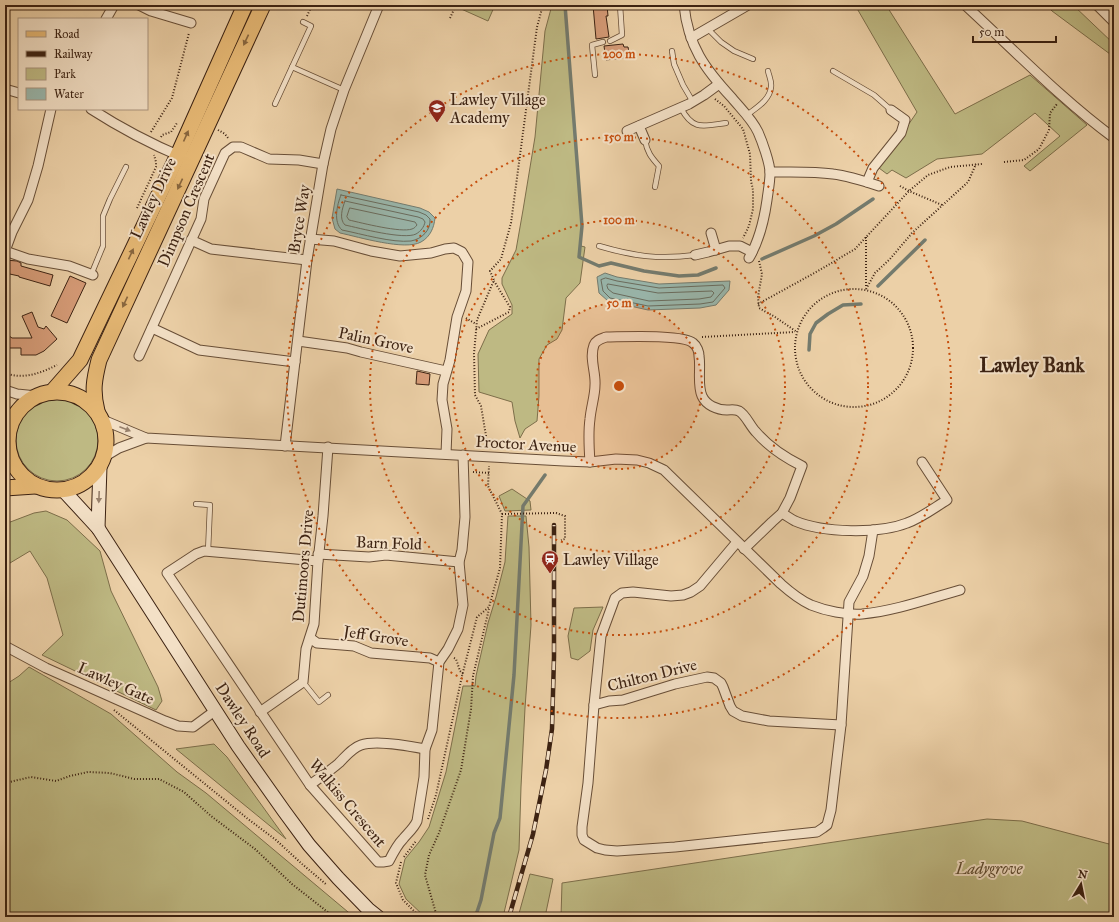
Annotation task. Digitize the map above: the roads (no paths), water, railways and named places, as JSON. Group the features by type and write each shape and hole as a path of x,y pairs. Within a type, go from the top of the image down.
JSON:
{"main road":[{"name":"Lawley Drive","path":"100,415 94,398 94,380 99,360 184,158 245,5"},
{"name":"Lawley Drive","path":"52,392 80,360 263,5"},
{"path":"52,392 69,393 84,399 100,415 106,430 107,444 102,462 90,478 78,486 63,490 49,490 35,486 25,479 17,470 11,459 7,450 7,426 19,410 27,402 37,396 52,392"},
{"path":"5,488 35,486"}],"street":[{"path":"107,18 114,5"},
{"path":"139,5 151,11 191,23"},
{"name":"Bryce Way","path":"285,446 307,260 323,164 344,90 379,5"},
{"path":"684,5 687,27 693,45 719,84 758,131 770,172 765,216 762,228 750,255 740,246 729,246 695,255"},
{"path":"691,38 748,5"},
{"path":"966,5 1062,96 1088,119 1114,138"},
{"path":"1097,5 1114,22"},
{"path":"627,131 693,102 719,84"},
{"path":"5,89 18,93"},
{"path":"51,110 38,166 28,200 9,230 5,251 28,259 69,266 92,275"},
{"path":"93,110 146,140 184,158"},
{"path":"868,182 873,168 901,134 905,120 891,110"},
{"path":"639,126 645,140"},
{"name":"Dimpson Crescent","path":"139,356 201,219 204,198 226,153 231,148 242,147 269,159 299,160 323,164"},
{"path":"770,172 834,174 879,186"},
{"path":"711,232 716,250"},
{"path":"310,239 334,241 371,251 400,256 431,253 454,248 462,252 468,262 466,291 457,317 450,360 443,384 442,400 447,430 446,454"},
{"path":"191,240 211,249 307,260"},
{"path":"152,328 199,350 295,362"},
{"path":"590,462 589,430 596,377 592,356 595,343 606,337 674,337 694,343 699,356 702,395 706,401 716,408 737,410 742,413 756,433 779,453 802,466 795,488 782,513 744,549"},
{"name":"Palin Grove","path":"298,341 347,348 446,371"},
{"path":"5,390 17,394 37,396"},
{"name":"Proctor Avenue","path":"100,415 146,438 590,462 616,459 637,460 649,463 664,470 780,584 795,596 811,605 827,610 861,614 887,610 960,590"},
{"name":"Proctor Avenue","path":"102,462 119,448 146,438"},
{"name":"Dutimoors Drive","path":"303,682 306,649 314,624 318,557 323,516 328,447"},
{"name":"Walkiss Crescent","path":"318,557 204,551 196,554 167,573 310,785 378,862 389,861 394,851 418,821 424,777 425,749 432,730 439,662 458,629 462,605 459,562 462,550 465,517 463,455"},
{"path":"98,528 102,462"},
{"path":"782,513 794,521 834,530 873,530 908,523 947,500 922,462"},
{"name":"Dawley Road","path":"63,490 98,528 238,746 267,788 310,845 338,878 368,909 378,917"},
{"path":"594,705 588,783 582,827 582,835 584,840 593,846 611,851 624,851 817,832 824,828 827,825 830,810 841,724 849,602 870,556 873,530"},
{"name":"Chilton Drive","path":"737,542 700,586 691,592 683,595 671,596 633,592 622,593 615,598 601,636 594,705 610,701 623,700 707,676 714,678 721,683 733,711 742,716 769,721 841,724"},
{"name":"Barn Fold","path":"318,557 368,557 386,555 459,562"},
{"name":"Jeff Grove","path":"310,638 317,643 354,646 371,653 430,658 439,662"},
{"name":"Lawley Gate","path":"5,646 46,668 165,722 178,726 193,727 216,710"},
{"path":"260,712 303,682"},
{"path":"310,785 339,763 349,752 360,745 371,743 410,746 425,749"}],"lane":[{"path":"610,41 622,35 620,5"},
{"path":"275,104 311,26 304,22"},
{"path":"707,28 721,42 734,51 753,59"},
{"path":"595,74 592,45 603,42"},
{"path":"672,51 674,64 683,85 693,102"},
{"path":"292,67 344,90"},
{"path":"746,115 764,102 769,94 772,86 768,71"},
{"path":"833,71 874,95 891,110"},
{"path":"681,108 686,118 696,125 708,126 726,123"},
{"path":"645,140 646,149 659,166 654,187"},
{"path":"92,275 103,246 103,216 126,167"},
{"path":"599,246 627,254 657,258 695,255"},
{"path":"196,504 210,505 208,552"},
{"path":"303,682 319,702 328,695"}],"water":[{"path":"337,189 420,208 429,212 435,218 433,229 427,238 421,242 404,245 340,233 335,229 332,218"},
{"path":"605,273 617,277 659,284 730,281 729,290 716,305 700,308 648,310 608,301 599,293 597,277"}],"waterway":[{"path":"565,5 582,226 579,257 599,266 611,263 644,271 679,276 698,275 716,268"},
{"path":"762,259 814,236 836,224 873,199"},
{"path":"878,286 925,240"},
{"path":"809,350 810,334 816,323 843,305 861,304"},
{"path":"473,917 477,912 481,900 494,833 500,818 514,675 523,506 545,475"}],"railway":[{"path":"509,917 533,834 546,770 552,729 554,657 554,525"}],"place":[{"name":"Lawley Village Academy","path":"437,123"},
{"name":"Lawley Village","path":"550,574"}],"district":[{"name":"Lawley Bank","path":"1032,365"}],"park label":[{"name":"Ladygrove","path":"989,868"}]}
